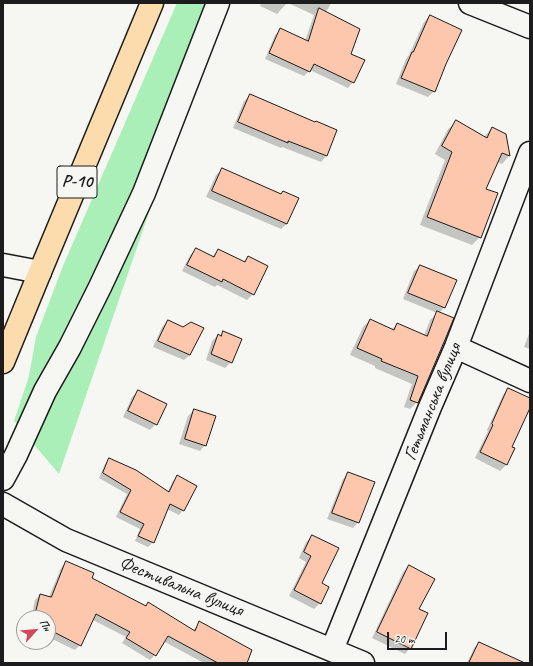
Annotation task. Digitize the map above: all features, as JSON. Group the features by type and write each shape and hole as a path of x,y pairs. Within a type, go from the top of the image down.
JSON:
{"main road":[{"name":"Р-10","path":"3,362 149,4"}],"street":[{"path":"3,478 16,455 45,391 100,287 144,194 218,3"},
{"path":"470,3 530,27"},
{"name":"Гетьманська вулиця","path":"332,650 430,407 456,347 530,153"},
{"path":"3,266 40,272"},
{"path":"456,347 530,381"},
{"name":"Фестивальна вулиця","path":"3,504 66,540 362,663"}],"green space":[{"path":"177,3 221,3 59,474 14,421 29,376 36,337 63,266"}],"building":[{"path":"319,8 360,29 351,54 365,60 354,83 314,64 310,72 269,53 280,28 308,41"},
{"path":"430,15 462,30 435,92 401,78"},
{"path":"250,94 337,130 327,156 288,141 288,143 238,122"},
{"path":"456,120 487,138 492,127 506,134 510,156 502,153 486,189 498,193 481,238 427,217 452,152 442,146"},
{"path":"222,168 281,194 283,191 299,198 287,224 212,191"},
{"path":"196,248 214,257 218,249 245,262 248,256 268,266 254,295 223,279 222,282 187,265"},
{"path":"420,265 457,280 445,308 408,293"},
{"path":"437,311 454,318 418,403 410,400 418,376 381,361 382,359 357,348 370,319 394,330 397,323 427,336"},
{"path":"168,320 183,327 191,322 204,328 190,355 158,341"},
{"path":"223,331 242,339 232,363 211,354 218,334 221,336"},
{"path":"508,388 530,398 530,408 512,447 515,448 507,465 480,452"},
{"path":"138,390 167,404 157,425 128,411"},
{"path":"194,409 216,416 206,446 185,439"},
{"path":"109,458 136,470 169,492 177,475 197,486 184,511 170,504 154,543 138,536 144,524 120,512 131,490 103,473"},
{"path":"348,472 375,482 359,523 332,513"},
{"path":"312,535 339,548 322,583 329,587 321,604 294,590 311,556 304,552"},
{"path":"66,561 94,573 92,578 146,606 148,602 195,631 199,621 252,650 247,663 218,663 168,636 156,656 126,638 130,632 96,614 81,646 56,633 56,610 36,610 40,594 51,597"},
{"path":"409,565 435,579 419,609 428,613 411,649 377,632"},
{"path":"479,642 525,663 469,663"}]}
